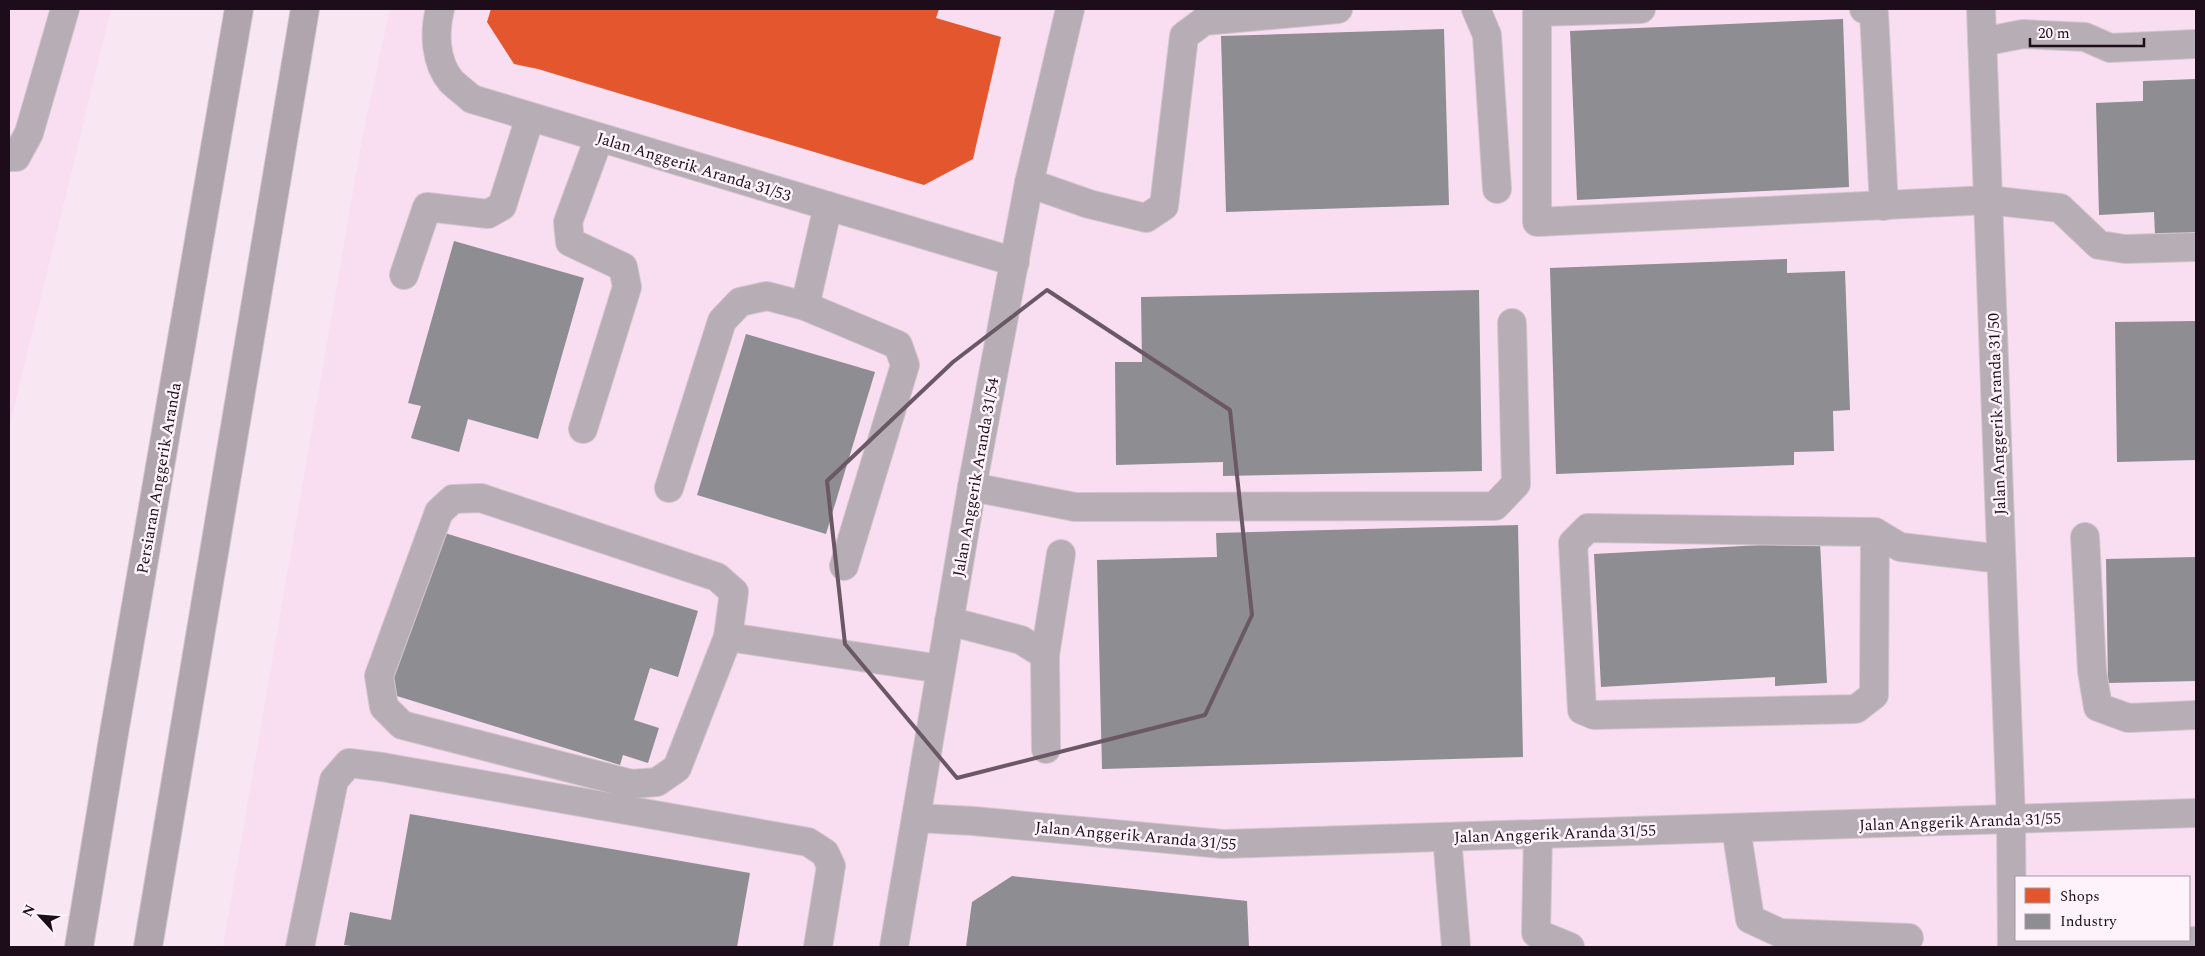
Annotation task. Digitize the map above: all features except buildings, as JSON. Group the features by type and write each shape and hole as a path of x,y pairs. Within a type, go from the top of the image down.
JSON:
{"main road":[{"name":"Persiaran Anggerik Aranda","path":"79,947 239,9"},
{"path":"148,947 305,9"}],"street":[{"path":"9,157 16,157 29,133 64,9"},
{"name":"Jalan Anggerik Aranda 31/53","path":"440,9 437,21 439,59 451,80 472,99 1015,262"},
{"name":"Jalan Anggerik Aranda 31/54","path":"894,947 972,487 1030,182 1070,9"},
{"path":"1030,182 1089,204 1146,218 1164,206 1184,36 1204,21 1338,9"},
{"path":"1476,9 1487,35 1497,189"},
{"path":"1641,9 1537,12 1537,222 1988,200 2060,208 2099,245 2125,249 2196,247"},
{"path":"1864,9 1874,13 1884,206"},
{"name":"Jalan Anggerik Aranda 31/50","path":"1981,9 2010,819 2012,947"},
{"path":"1982,42 2023,34 2084,37 2110,48 2196,44"},
{"path":"404,275 427,207 488,214 502,206 530,117"},
{"path":"583,429 628,287 622,267 570,242 568,222 599,138"},
{"path":"805,306 828,206"},
{"path":"669,488 722,321 740,302 767,296 805,306 898,345 905,365 844,566"},
{"path":"972,487 1075,507 1495,506 1516,484 1512,323"},
{"path":"481,498 717,578 734,592 728,637 677,768 657,782 632,784 402,725 384,707 379,676 439,512 453,499 481,498"},
{"path":"1875,532 1874,695 1856,709 1594,715 1582,710 1573,543 1588,528 1875,532 1900,548 2001,559"},
{"path":"2085,537 2092,671 2098,707 2128,718 2196,715"},
{"path":"1046,748 1045,655 1061,554"},
{"path":"949,621 1022,640 1045,655"},
{"path":"728,637 941,669"},
{"path":"300,947 334,780 349,763 382,767 808,842 824,853 831,866 818,947"},
{"name":"Jalan Anggerik Aranda 31/55","path":"916,818 973,821 1223,844 2196,813"},
{"path":"1736,828 1750,919 1780,933 1909,938"},
{"path":"1538,834 1536,933 1570,947"},
{"path":"1448,837 1456,947"},
{"path":"2017,947 2196,941"}],"highlighted area":[{"path":"1047,290 1230,410 1252,615 1205,715 957,778 845,644 827,481 953,362"}],"shaded area":[{"path":"9,9 111,9 9,428"},
{"path":"390,9 2196,9 2196,947 223,947 363,134"}]}
